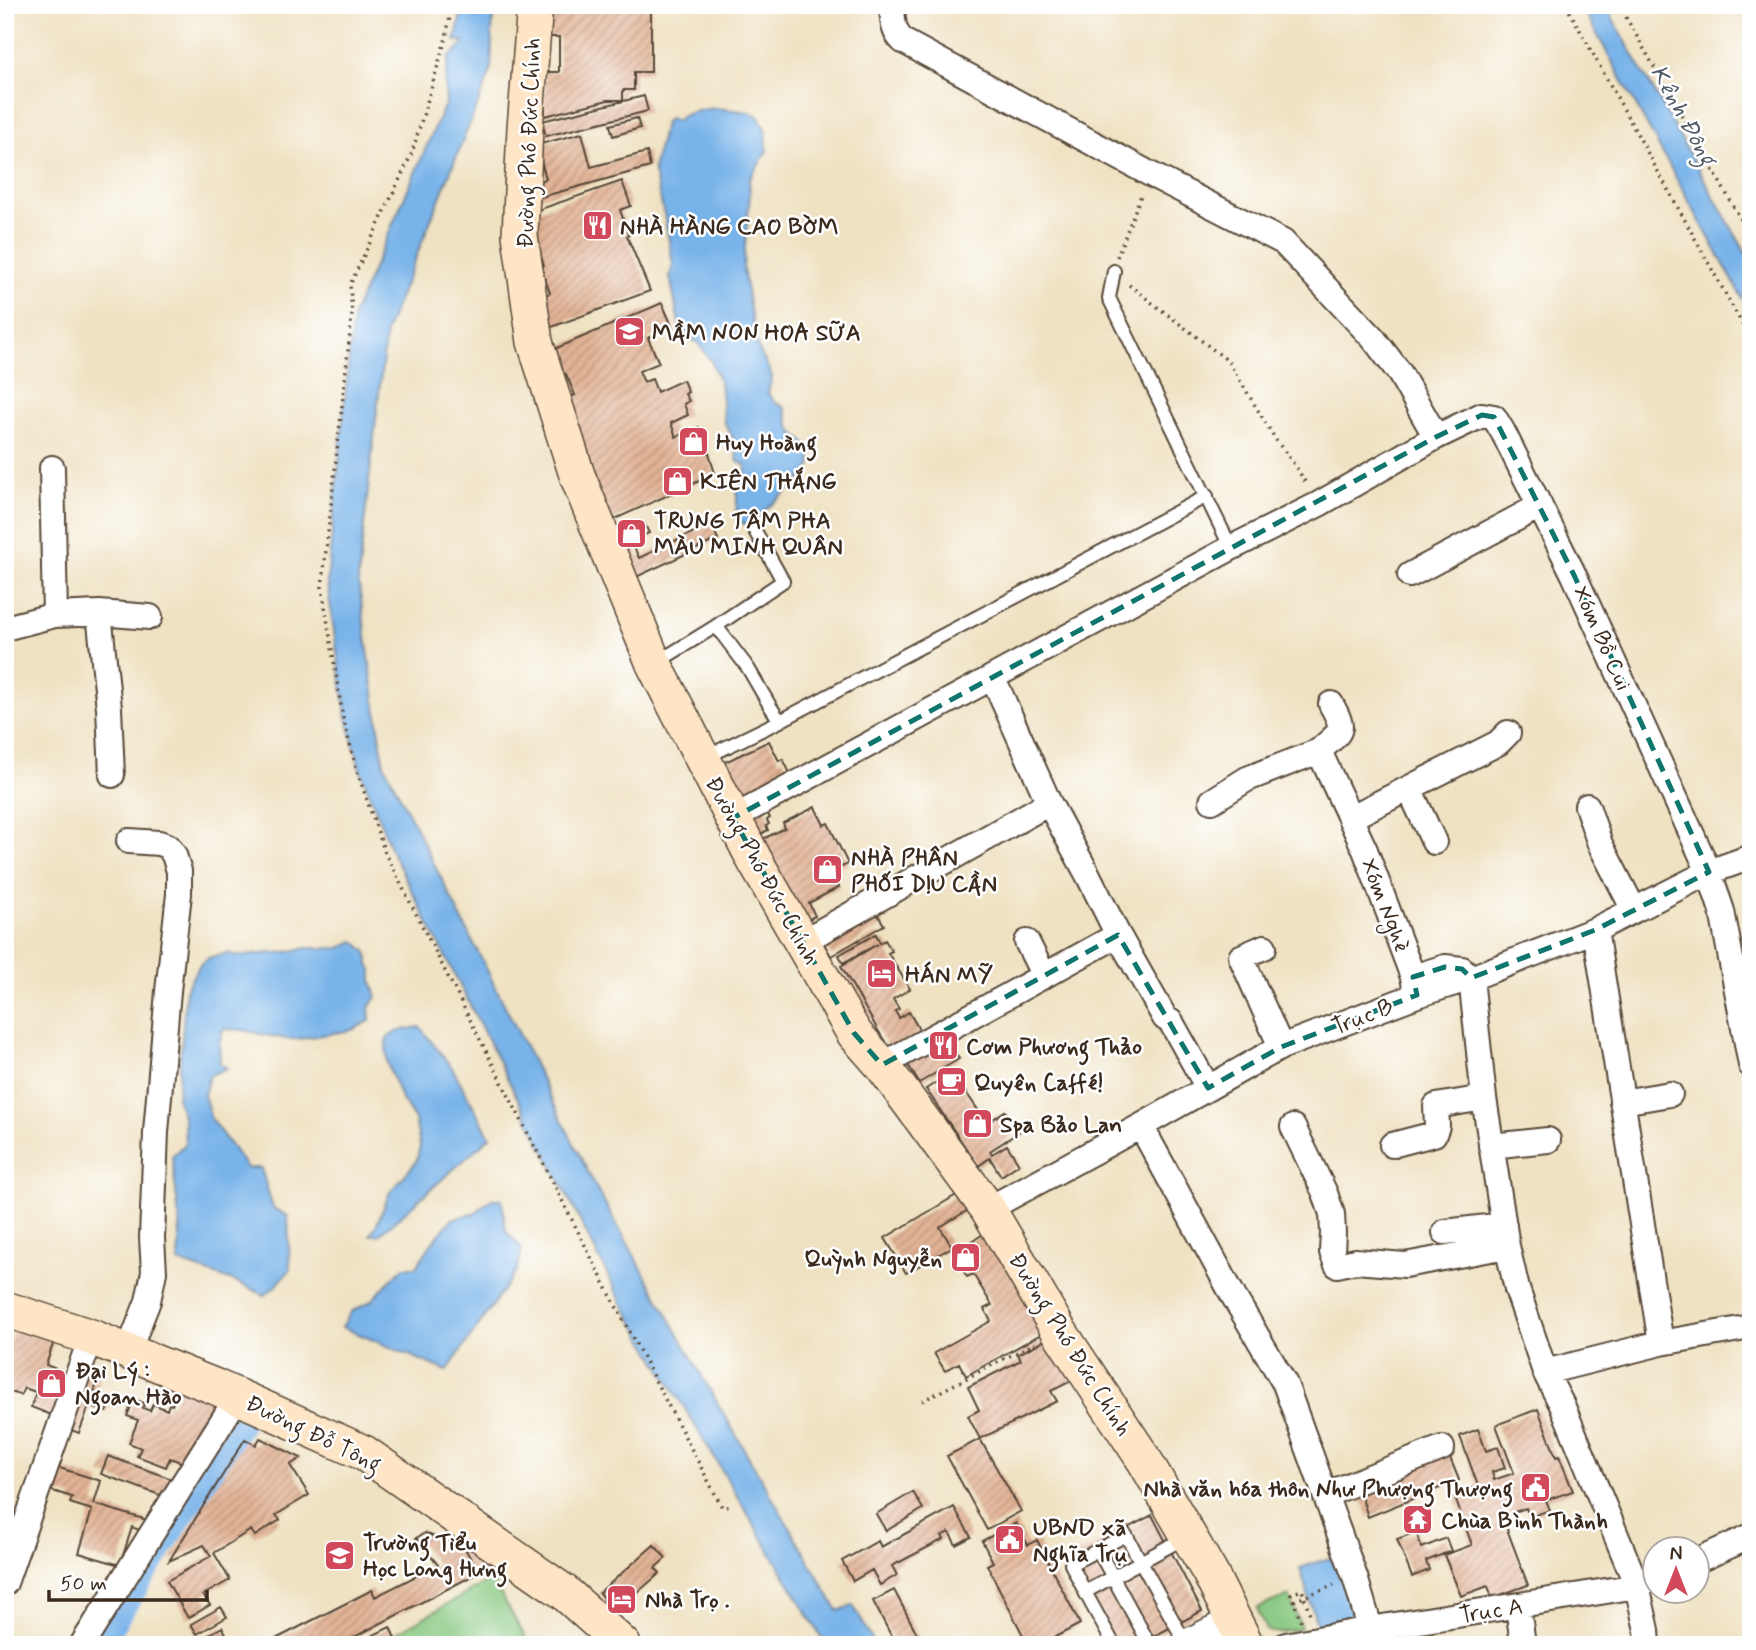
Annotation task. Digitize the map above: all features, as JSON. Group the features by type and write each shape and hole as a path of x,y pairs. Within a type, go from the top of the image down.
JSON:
{"main road":[{"name":"Đường Phó Đức Chính","path":"535,5 520,235 535,342 578,475 654,664 755,861 854,1033 882,1065 988,1209 1059,1331 1145,1461 1210,1573 1240,1633"},
{"name":"Đường Đỗ Tông","path":"5,1309 91,1337 238,1396 364,1452 564,1592 623,1645"}],"street":[{"path":"733,818 1231,548 1318,504 1436,437 1399,372 1373,338 1283,242 902,41 894,29 892,5"},
{"name":"Xóm Bồ Cui","path":"1436,437 1482,415 1494,417 1503,432 1574,575 1709,872 1722,911 1751,1063"},
{"path":"52,468 55,615"},
{"path":"1410,575 1540,506"},
{"path":"99,612 109,708 112,775"},
{"path":"5,628 55,615 99,612 150,617"},
{"path":"993,678 1049,803 1118,935 1208,1088"},
{"path":"1212,801 1247,779 1318,751 1340,729 1341,723 1331,705"},
{"path":"1350,818 1498,743 1508,733"},
{"name":"Xóm Nghè","path":"1318,751 1365,850 1415,986"},
{"path":"1409,788 1434,842"},
{"path":"802,942 1049,803"},
{"path":"1587,806 1600,844 1634,910"},
{"path":"128,1352 148,1301 154,1272 152,1238 156,1132 179,894 178,871 174,855 168,846 129,841"},
{"name":"Trục B","path":"988,1209 1280,1047 1415,986 1471,978 1595,930 1709,872 1751,857"},
{"path":"1595,930 1661,1343"},
{"path":"882,1065 1118,935"},
{"path":"1027,942 1044,976"},
{"path":"1264,947 1241,957 1280,1047"},
{"path":"1471,978 1491,1146 1505,1235 1517,1289 1545,1372 1640,1570"},
{"path":"1622,1102 1670,1094"},
{"path":"1392,1144 1434,1134 1437,1126 1436,1106 1484,1098"},
{"path":"1141,1126 1227,1285 1285,1384 1355,1577 1372,1637"},
{"path":"1293,1128 1325,1193 1332,1214 1332,1252 1337,1265 1354,1261 1405,1265 1505,1235"},
{"path":"1491,1146 1548,1140"},
{"path":"1444,1232 1505,1235"},
{"path":"1545,1372 1661,1343 1751,1326"},
{"path":"5,1583 91,1337"},
{"path":"82,1645 238,1396"},
{"path":"1325,1495 1442,1448"},
{"path":"1710,1554 1751,1536"},
{"name":"Trục A","path":"1296,1642 1372,1637 1518,1606 1640,1584"},
{"path":"1646,1604 1648,1645"},
{"path":"1518,1606 1523,1645"},
{"path":"1187,1645 1240,1633"}],"lane":[{"path":"1114,271 1109,298 1231,548"},
{"path":"702,758 780,720 1207,496"},
{"path":"654,664 783,581 755,531"},
{"path":"716,626 748,668 780,720"},
{"path":"1114,1645 1071,1564 1126,1535 1187,1645"},
{"path":"1086,1592 1188,1536"},
{"path":"1098,1550 1150,1645"}],"path":[{"path":"452,5 446,38 412,153 350,285 352,315 322,587 344,718 357,771 385,853 619,1312 722,1507 733,1507"},
{"path":"1566,5 1751,341"},
{"path":"1619,5 1751,237"},
{"path":"1150,174 1114,271 1228,361 1318,504"},
{"path":"922,1401 1059,1331"},
{"path":"1296,1642 1299,1614 1291,1594 1302,1590 1306,1596 1340,1583"},
{"path":"1299,1614 1309,1610"}],"highlighted area":[{"path":"1482,415 1494,417 1574,575 1709,872 1595,930 1471,978 1462,969 1445,967 1413,977 1417,995 1281,1047 1208,1088 1118,935 882,1065 854,1033 733,818 1436,437"}],"green space":[{"path":"492,1579 528,1642 523,1645 393,1645 389,1637"},
{"path":"1289,1595 1301,1628 1279,1633 1266,1630 1257,1608"}],"water":[{"path":"466,5 493,5 491,71 386,331 358,579 384,764 593,1182 838,1611 853,1605 875,1645 826,1645 622,1303 391,850 360,769 346,714 327,583 353,315 446,102 449,57 464,41 455,41"},
{"path":"1581,5 1605,5 1751,262 1751,314"},
{"path":"716,108 749,112 758,116 766,131 767,151 749,180 743,268 758,348 772,376 768,393 774,402 785,408 791,430 809,446 812,465 801,479 748,525 736,521 735,476 745,474 746,465 738,462 733,438 724,422 720,382 711,361 697,342 681,334 670,276 673,265 653,169 665,122 670,118 676,121 695,111"},
{"path":"354,941 367,952 372,969 372,982 377,997 369,1007 370,1021 352,1030 298,1039 223,1029 219,1044 220,1064 227,1068 209,1076 204,1095 211,1119 247,1168 261,1168 273,1208 288,1216 290,1270 265,1295 178,1262 180,1227 172,1156 185,1144 184,1119 177,1099 186,988 199,966 208,958 229,953 236,956 307,948 340,948"},
{"path":"420,1027 453,1069 490,1137 379,1235 370,1235 390,1192 416,1162 420,1146 415,1120 401,1098 387,1063 386,1040 397,1032"},
{"path":"492,1199 502,1199 506,1231 522,1249 517,1270 447,1371 342,1327 351,1312 373,1300 404,1267 416,1267 452,1219 474,1213"},
{"path":"1342,1554 1357,1605 1354,1617 1317,1625 1300,1568"}],"building":[{"path":"548,5 651,6 651,72 634,72 634,90 623,90 623,100 608,100 545,116 544,72 559,72 559,37 548,37"},
{"path":"644,96 648,111 546,136 542,121"},
{"path":"637,118 640,128 613,136 610,125"},
{"path":"582,133 591,167 647,152 650,167 530,200 526,185 546,179 537,145"},
{"path":"622,181 631,206 620,210 629,235 627,236 650,291 549,328 538,298 550,293 541,267 544,265 526,214"},
{"path":"662,303 673,328 648,338 659,363 639,371 644,382 652,379 657,392 683,380 688,392 685,394 689,401 684,404 688,415 671,423 676,437 699,427 715,474 604,524 563,401 575,395 566,374 556,378 545,353"},
{"path":"644,523 649,533 631,541 639,558 711,524 718,539 634,578 611,539"},
{"path":"769,741 779,761 783,759 793,779 736,807 723,763"},
{"path":"764,807 770,818 766,826 768,830 757,836 746,817"},
{"path":"815,807 824,825 828,823 848,864 831,872 839,887 809,903 815,916 803,922 755,843 785,828 783,823"},
{"path":"872,905 884,925 831,956 819,935"},
{"path":"876,934 880,943 885,940 892,951 888,953 910,989 893,999 899,1009 895,1011 899,1018 909,1012 921,1033 890,1051 841,966 878,944 843,963 839,955"},
{"path":"944,1034 959,1059 919,1083 904,1058"},
{"path":"952,1072 987,1123 1005,1111 1019,1132 990,1151 992,1154 1007,1145 1019,1164 1001,1176 990,1158 978,1166 926,1089"},
{"path":"963,1191 973,1207 940,1227 952,1247 906,1273 885,1238"},
{"path":"985,1233 1050,1329 966,1376 959,1363 945,1371 934,1353 991,1321 984,1309 992,1305 973,1274 967,1277 953,1253"},
{"path":"14,1327 54,1341 46,1365 74,1376 59,1418 31,1407 36,1392 24,1388 21,1395 10,1392 5,1405 5,1344 8,1345"},
{"path":"1051,1337 1073,1380 1051,1391 1057,1401 980,1439 968,1416 979,1410 968,1387 1021,1360 1018,1354"},
{"path":"85,1367 101,1373 94,1392 113,1398 107,1412 89,1406 79,1433 63,1427"},
{"path":"180,1387 214,1402 215,1411 183,1463 170,1458 166,1467 137,1456 141,1448 129,1443 138,1420 127,1416 134,1399 144,1403 143,1408 150,1411 153,1404 167,1410"},
{"path":"1538,1409 1556,1457 1559,1456 1573,1491 1546,1500 1550,1510 1530,1517 1526,1508 1502,1516 1528,1585 1492,1598 1488,1586 1461,1596 1444,1555 1472,1545 1454,1495 1478,1486 1460,1436 1478,1429 1486,1451 1498,1447 1505,1468 1492,1472 1494,1480 1514,1473 1496,1425"},
{"path":"260,1438 301,1458 290,1465 309,1495 276,1515 280,1520 255,1536 251,1530 214,1553 230,1580 203,1595 210,1605 188,1618 167,1581 211,1556 204,1545 169,1561 245,1439 256,1445"},
{"path":"980,1439 1021,1511 987,1530 947,1456"},
{"path":"1448,1453 1459,1480 1368,1517 1358,1486"},
{"path":"108,1456 172,1479 160,1495 101,1474"},
{"path":"50,1465 101,1481 94,1504 147,1520 139,1530 132,1527 120,1565 79,1553 92,1510 70,1503 72,1497 43,1488"},
{"path":"913,1492 923,1509 886,1531 876,1514"},
{"path":"954,1507 971,1537 956,1545 949,1532 942,1536 944,1539 892,1566 897,1575 880,1585 872,1570 853,1581 842,1561 878,1541 881,1547"},
{"path":"1152,1515 1202,1611 1137,1645 1112,1645 1067,1560"},
{"path":"1016,1523 1028,1545 1037,1540 1080,1624 1040,1645 1028,1645 987,1565 993,1562 982,1541"},
{"path":"1416,1532 1422,1548 1446,1538 1451,1551 1426,1561 1429,1570 1412,1577 1397,1539"},
{"path":"425,1533 466,1550 478,1573 339,1645 264,1645 372,1590 375,1597 438,1565 416,1538"},
{"path":"654,1545 666,1558 655,1568 660,1573 615,1612 599,1593"},
{"path":"894,1590 923,1645 896,1645 873,1601"},
{"path":"221,1607 227,1617 197,1634 191,1624"},
{"path":"222,1627 233,1645 202,1645 199,1641"},
{"path":"390,1627 398,1645 353,1645"}],"waterway":[{"path":"100,1645 242,1423"}],"place":[{"name":"NHÀ HÀNG CAO BỜM","path":"597,226"},
{"name":"MẦM NON HOA SỮA","path":"629,332"},
{"name":"Huy Hoàng","path":"693,442"},
{"name":"KIÊN THẮNG","path":"677,481"},
{"name":"TRUNG TÂM PHA MÀU MINH QUÂN","path":"631,533"},
{"name":"NHÀ PHÂN PHỐI DỊU CẦN","path":"828,870"},
{"name":"HÁN MỸ","path":"882,974"},
{"name":"Cơm Phương Thảo","path":"943,1046"},
{"name":"Quyên Caffé!","path":"951,1082"},
{"name":"Spa Bảo Lan","path":"977,1124"},
{"name":"Quỳnh Nguyễn","path":"965,1258"},
{"name":"Đại Lý : Ngoan Hào","path":"52,1383"},
{"name":"Nhà văn hóa thôn Như Phượng Thượng","path":"1536,1488"},
{"name":"Chùa Bình Thành","path":"1418,1520"},
{"name":"UBND xã Nghĩa Trụ","path":"1010,1540"},
{"name":"Trường Tiểu Học Long Hưng","path":"340,1555"},
{"name":"Nhà Trọ .","path":"622,1599"}],"water label":[{"name":"Kênh Đông","path":"1684,115"}]}
